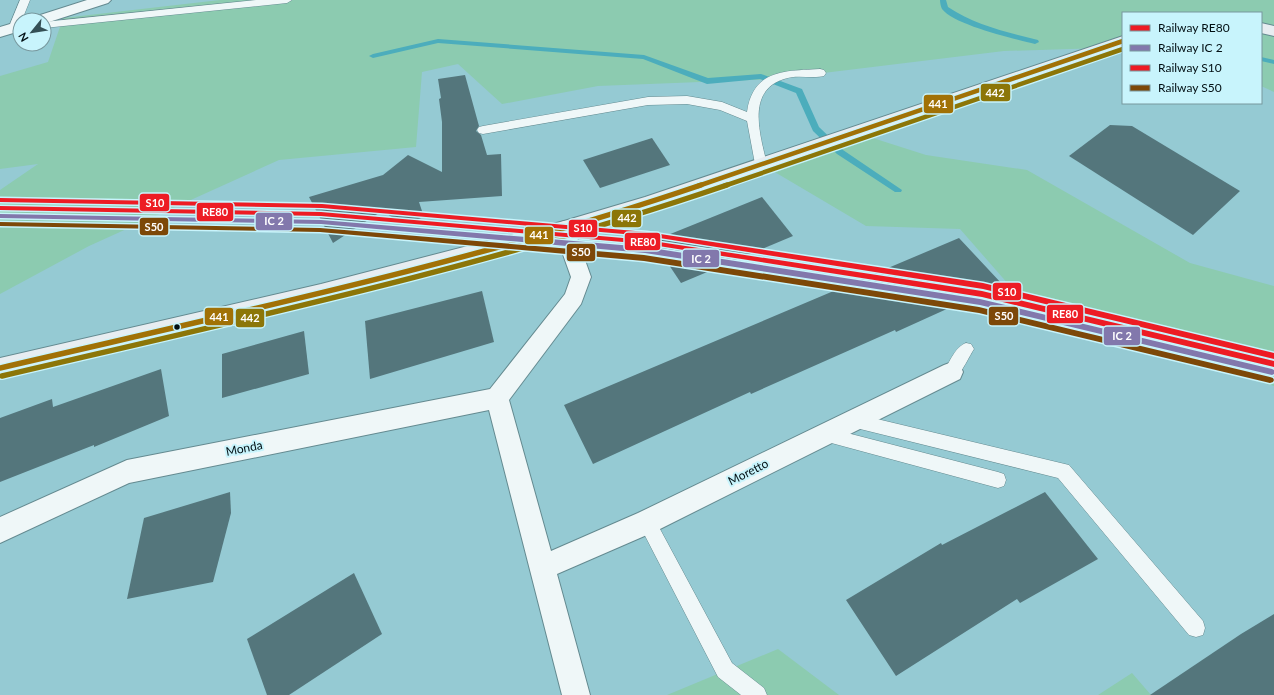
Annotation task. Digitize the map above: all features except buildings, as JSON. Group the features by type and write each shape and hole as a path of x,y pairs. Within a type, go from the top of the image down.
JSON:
{"street":[{"path":"52,16 103,0"},
{"path":"1262,28 1274,31"},
{"path":"0,368 321,293 564,229 652,202 1122,41"},
{"path":"564,229 581,277 574,298 498,398 576,695"},
{"name":"Moretto","path":"543,567 647,522 952,372"},
{"name":"Monda","path":"0,530 127,472 498,398"}],"lane":[{"path":"20,12 25,0"},
{"path":"52,24 287,0"},
{"path":"761,164 753,119 754,99 761,86 781,76 820,73"},
{"path":"483,130 648,101 687,100 715,104 753,119"},
{"path":"952,372 966,348"},
{"path":"852,420 1063,471 1196,628"},
{"path":"824,434 998,480"},
{"path":"647,522 725,670 758,695"}],"green space":[{"path":"220,0 1274,0 1274,92 1262,86 1262,12 1122,12 1122,52 1102,48 1004,51 774,79 598,86 502,104 458,64 422,72 416,147 279,160 89,246 0,294 0,190 38,164 0,169 0,76 48,62 63,18"},
{"path":"854,132 926,155 1027,170 1190,263 1274,286 1274,386 1038,318 960,229 866,226 761,164"},
{"path":"778,649 839,695 667,695"},
{"path":"1132,673 1151,695 1098,695"}],"waterway":[{"path":"943,0 945,8 955,15 988,29 1035,42"},
{"path":"373,56 438,41 644,57 707,81 761,76 799,91 816,129 840,152 898,190"},
{"path":"1262,59 1274,62"}],"rail line":[{"name":"S10","path":"0,200 322,206 647,234 983,286 1274,356"},
{"name":"RE80","path":"0,208 321,214 646,242 982,294 1274,364"},
{"name":"S50","path":"0,224 320,230 644,258 979,310 1270,380"}],"transit line":[{"name":"441","path":"0,368 321,293 564,229 651,202 1122,41"},
{"name":"442","path":"2,376 323,301 566,237 654,210 1122,49"},
{"path":"0,216 321,222 645,250 980,302 1272,372"}]}
